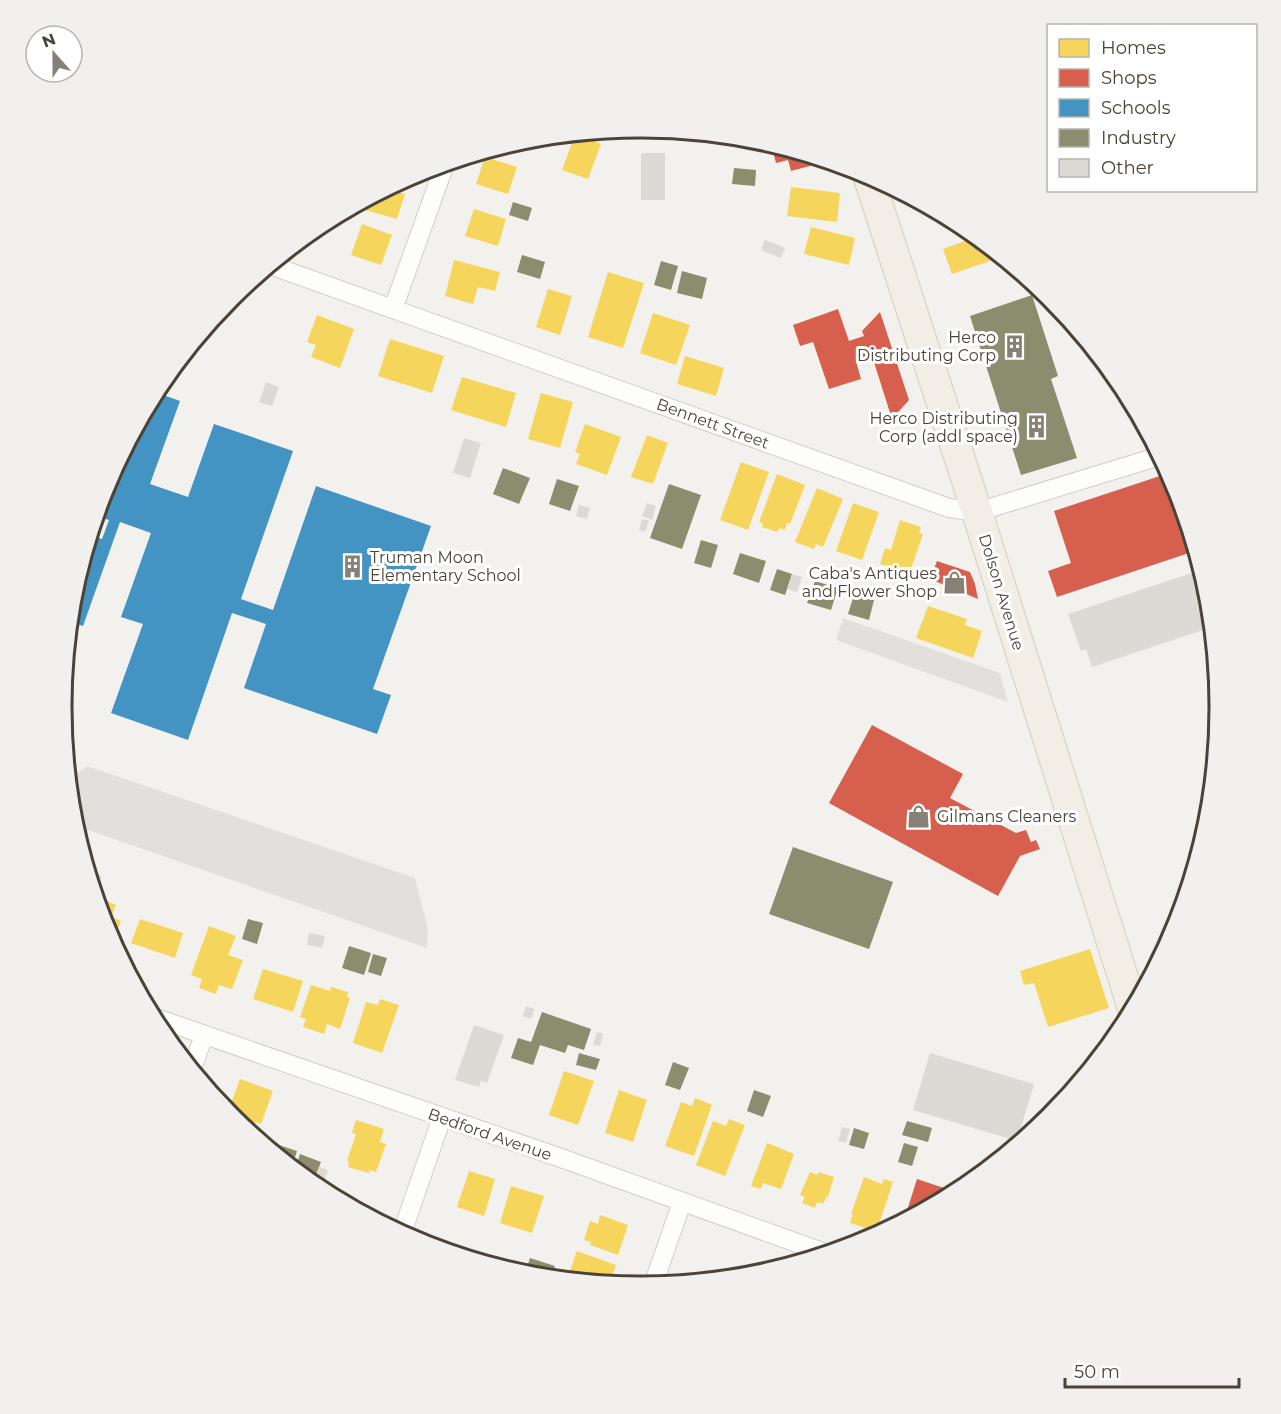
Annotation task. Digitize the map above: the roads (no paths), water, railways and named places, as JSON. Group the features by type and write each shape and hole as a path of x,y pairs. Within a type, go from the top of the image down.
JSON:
{"main road":[{"name":"Dolson Avenue","path":"872,188 977,512 1129,998"}],"street":[{"path":"393,309 441,175"},
{"name":"Bennett Street","path":"280,268 949,508 977,512 1151,459"},
{"name":"Bedford Avenue","path":"167,1022 812,1248"},
{"path":"195,1060 204,1035"},
{"path":"405,1224 442,1117"},
{"path":"656,1275 682,1202"}],"place":[{"name":"Herco Distributing Corp","path":"1014,346"},
{"name":"Herco Distributing Corp (addl space)","path":"1036,427"},
{"name":"Truman Moon Elementary School","path":"352,566"},
{"name":"Caba's Antiques and Flower Shop","path":"955,582"},
{"name":"Gilmans Cleaners","path":"919,816"}]}
